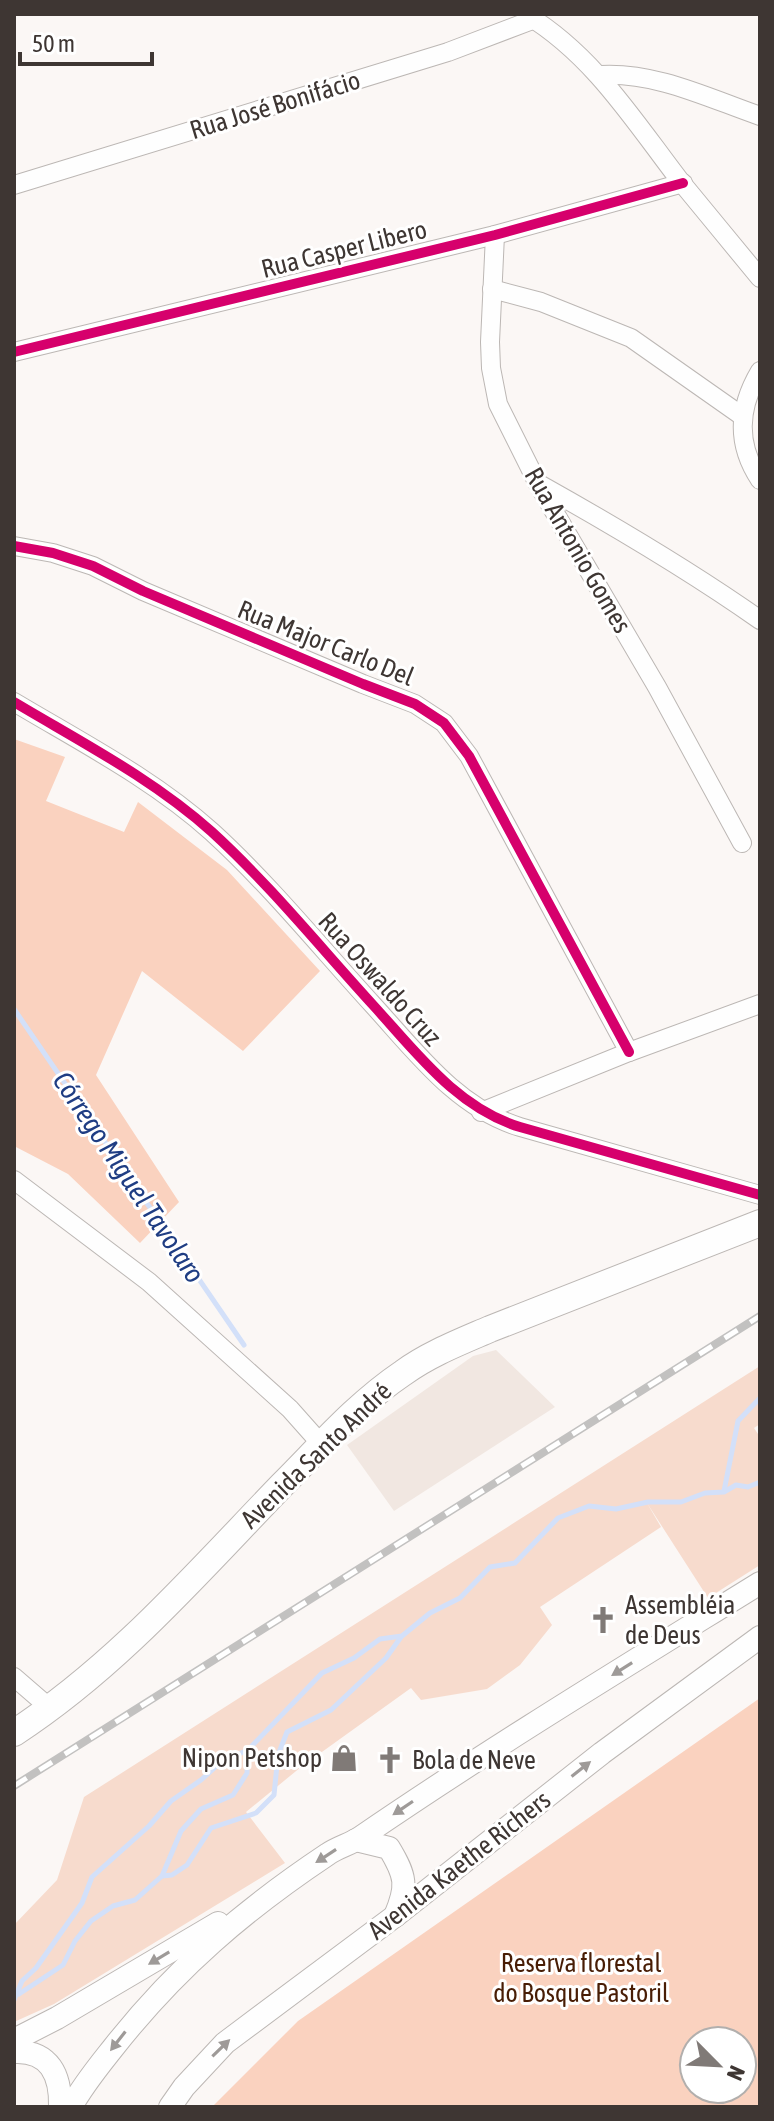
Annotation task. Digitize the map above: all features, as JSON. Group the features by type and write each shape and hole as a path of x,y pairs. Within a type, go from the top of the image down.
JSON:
{"highway":[{"name":"Avenida Santo André","path":"14,1733 51,1709 136,1636 360,1406 393,1381 446,1348 760,1223"}],"main road":[{"path":"71,2107 80,2091 172,1978 207,1945 298,1875 332,1851 356,1840 459,1769 760,1583"},
{"name":"Avenida Kaethe Richers","path":"170,2107 184,2087 225,2043 395,1916 602,1753 760,1637"},
{"path":"356,1840 389,1848 397,1863 405,1892 395,1916"},
{"path":"14,2040 57,2018 298,1875"},
{"path":"14,2052 37,2055 48,2062 61,2087 60,2107"}],"street":[{"path":"531,17 601,75 760,278"},
{"name":"Rua José Bonifácio","path":"14,185 448,52 531,17"},
{"path":"601,75 625,74 654,79 760,116"},
{"name":"Rua Casper Libero","path":"14,352 495,235 683,183"},
{"name":"Rua Antonio Gomes","path":"495,235 491,368 498,404 538,484 657,687 742,843"},
{"path":"492,289 541,302 631,338 742,416"},
{"path":"760,371 748,392 742,416 742,441 750,465 760,480"},
{"path":"538,484 651,547 760,620"},
{"name":"Rua Major Carlo Del","path":"14,546 53,553 93,566 187,610 415,704 444,723 469,756 629,1052"},
{"name":"Rua Oswaldo Cruz","path":"14,702 115,762 209,830 243,862 424,1060 458,1095 481,1112 498,1120 760,1195"},
{"path":"481,1112 629,1052 760,1004"},
{"path":"14,1180 149,1282 290,1409 322,1445"},
{"path":"14,1677 51,1709"}],"shaded area":[{"path":"496,1350 555,1407 394,1511 347,1445 473,1356"},
{"path":"760,1366 760,1424 754,1428 760,1437 760,1565 708,1598 647,1503 661,1527 540,1607 552,1625 520,1665 487,1689 421,1700 411,1688 301,1767 246,1812 285,1863 54,2004 14,2022 14,1925 57,1880 84,1797"}],"green space":[{"path":"14,739 65,757 46,801 124,832 138,802 227,870 320,971 243,1051 142,971 96,1075 179,1202 140,1243 68,1174 14,1146"},
{"name":"Reserva florestal do Bosque Pastoril","path":"760,1698 760,2107 212,2107 298,2021"}],"waterway":[{"name":"Córrego Miguel Tavolaro","path":"14,1009 244,1345"},
{"path":"724,1491 738,1421 760,1398"},
{"path":"14,2000 22,1981 36,1968 82,1903 92,1877 149,1826 171,1801 221,1762 248,1750 322,1673 354,1658 380,1639 402,1636 430,1613 460,1598 490,1567 515,1563 558,1518 589,1506 616,1509 648,1502 681,1502 705,1493 724,1492 736,1485 748,1487 760,1482"},
{"path":"162,1876 172,1875 187,1865 211,1828 256,1813 274,1795 278,1755 287,1732 331,1710 386,1658 401,1637"},
{"path":"19,1994 63,1965 75,1941 91,1921 113,1906 135,1900 162,1876 181,1831 201,1809 233,1795 247,1773 248,1750"}],"railway":[{"path":"14,1786 760,1316"}],"cycle path":[{"path":"14,352 495,235 683,183"},
{"path":"14,546 53,553 93,566 143,591 415,704 444,723 469,756 629,1052"},
{"path":"14,702 141,778 212,832 274,895 422,1059 476,1107 520,1127 760,1195"}],"place":[{"name":"Assembléia de Deus","path":"603,1620"},
{"name":"Nipon Petshop","path":"344,1758"},
{"name":"Bola de Neve","path":"390,1760"}]}
